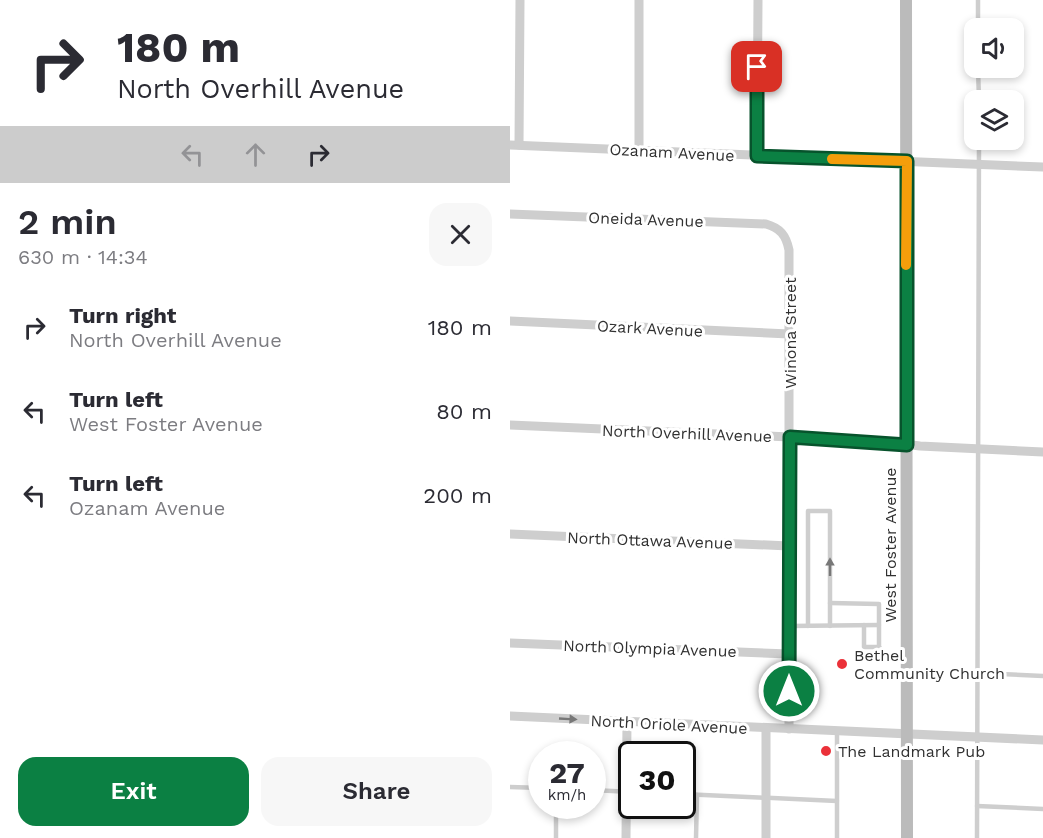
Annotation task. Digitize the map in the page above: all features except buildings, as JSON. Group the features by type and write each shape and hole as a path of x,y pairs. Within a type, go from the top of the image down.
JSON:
{"street":[{"path":"514,145 520,0"},
{"path":"639,0 639,150"},
{"path":"757,156 758,0"},
{"name":"West Foster Avenue","path":"906,0 907,838"},
{"name":"Ozanam Avenue","path":"514,145 1043,167"},
{"name":"Oneida Avenue","path":"510,214 766,224 781,232"},
{"name":"Winona Street","path":"781,232 787,239 789,250 789,729"},
{"name":"Ozark Avenue","path":"510,321 789,334"},
{"name":"North Overhill Avenue","path":"510,425 790,437 1043,452"},
{"name":"North Ottawa Avenue","path":"510,534 789,546"},
{"name":"North Olympia Avenue","path":"510,643 789,654"},
{"name":"North Oriole Avenue","path":"510,716 1043,740"},
{"path":"627,722 628,741"},
{"path":"766,728 766,838"},
{"path":"626,838 627,819"}],"lane":[{"path":"978,0 978,18"},
{"path":"977,838 979,150"},
{"path":"808,626 808,511 830,511 830,626"},
{"path":"830,603 879,604 879,647 889,657 907,657"},
{"path":"789,626 879,625"},
{"path":"864,626 864,647 879,647"},
{"path":"977,673 1043,676"},
{"path":"837,731 837,838"},
{"path":"510,787 528,788"},
{"path":"696,795 837,801"},
{"path":"977,806 1043,809"},
{"path":"556,819 556,838"},
{"path":"696,819 696,838"}],"slow traffic":[{"path":"832,159 907,161 906,265"}],"place":[{"name":"Bethel Community Church","path":"842,664"},
{"name":"The Landmark Pub","path":"826,751"}],"route":[{"path":"757,67 757,156 907,161 907,445 790,437 789,691"}]}
